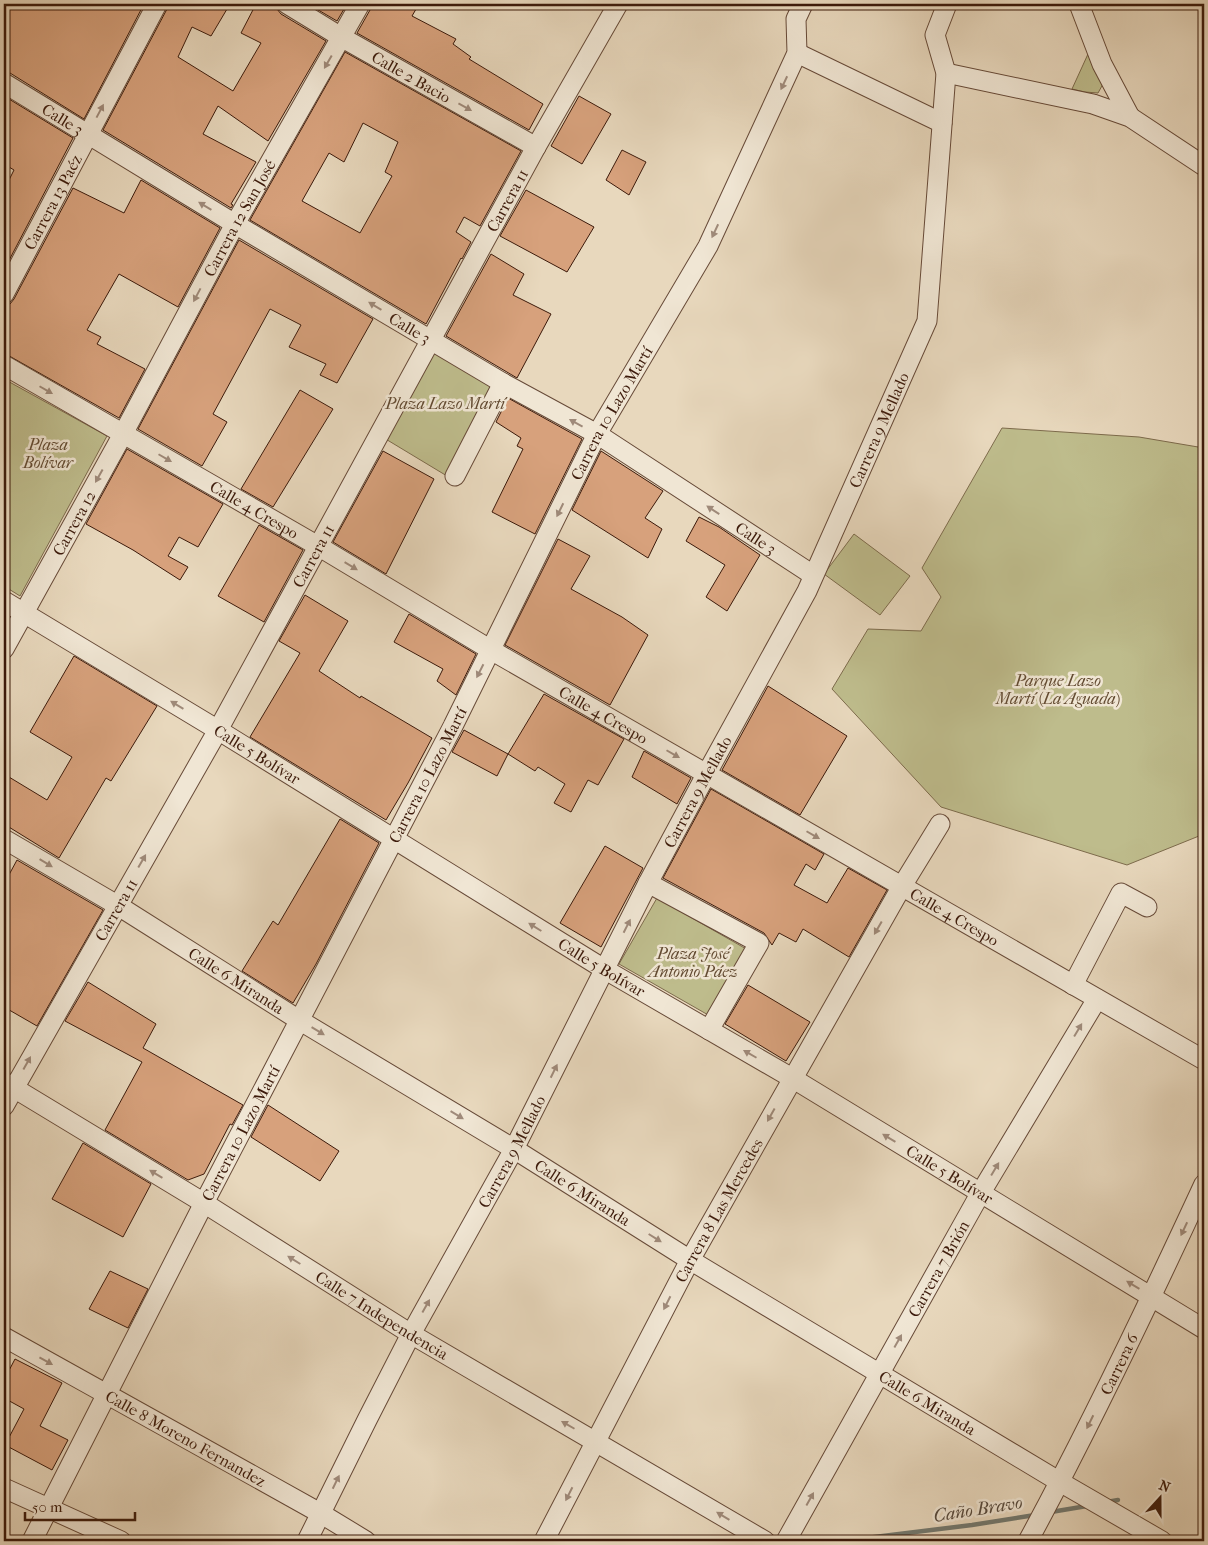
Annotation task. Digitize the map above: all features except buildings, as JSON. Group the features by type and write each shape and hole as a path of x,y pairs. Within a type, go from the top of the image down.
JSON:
{"street":[{"name":"Carrera 13 Paéz","path":"4,294 157,4"},
{"name":"Calle 2 Bacio","path":"287,4 536,147"},
{"name":"Carrera 12 San José","path":"123,434 235,224 360,4"},
{"name":"Carrera 11","path":"4,1106 9,1084 117,905 218,730 536,147 618,4"},
{"name":"Carrera 10 Lazo Martí","path":"32,1541 204,1203 394,840 598,434 708,246 797,53 796,19 803,4"},
{"name":"Carrera 9 Mellado","path":"307,1541 411,1334 514,1150 648,884 807,591 927,320 946,73 936,35 947,4"},
{"path":"1079,4 1102,64 1130,117"},
{"path":"797,53 942,123"},
{"path":"946,73 1092,104 1130,117 1204,166"},
{"name":"Calle 3","path":"4,83 235,224 503,383 598,434 813,575"},
{"name":"Calle 4 Crespo","path":"4,365 318,546 491,650 1204,1060"},
{"path":"455,476 503,383"},
{"name":"Carrera 12","path":"23,613 123,434"},
{"name":"Calle 5 Bolívar","path":"4,601 218,730 604,969 792,1078 1204,1329"},
{"path":"4,650 23,613"},
{"name":"Carrera 8 Las Mercedes","path":"544,1541 690,1260 902,886 940,824"},
{"name":"Calle 6 Miranda","path":"4,838 117,905 299,1020 514,1150 690,1260 1162,1541"},
{"path":"648,884 759,943 709,1030"},
{"path":"1072,985 1121,893 1147,908"},
{"name":"Carrera 7 Brión","path":"786,1541 980,1194 1097,999"},
{"name":"Calle 7 Independencia","path":"9,1084 204,1203 411,1334 765,1541"},
{"name":"Carrera 6","path":"1028,1541 1060,1482 1152,1296 1204,1184"},
{"name":"Calle 8 Moreno Fernandez","path":"4,1338 320,1513 366,1541"},
{"path":"4,1488 121,1541"}],"green space":[{"path":"1088,54 1103,84 1098,93 1072,89"},
{"name":"Plaza Lazo Martí","path":"433,347 496,385 447,476 384,438"},
{"name":"Plaza Bolívar","path":"4,379 107,436 20,596 4,586"},
{"name":"Parque Lazo Martí (La Aguada)","path":"1002,428 1139,437 1204,448 1204,834 1127,865 941,807 832,689 868,629 921,631 941,597 922,568"},
{"path":"854,534 910,576 880,615 824,574"},
{"name":"Plaza José Antonio Páez","path":"657,898 748,950 710,1016 619,964"}],"waterway":[{"name":"Caño Bravo","path":"1107,1502 1118,1500"},
{"name":"Caño Bravo","path":"1051,1512 1087,1506"},
{"name":"Caño Bravo","path":"842,1541 1035,1515"}]}
